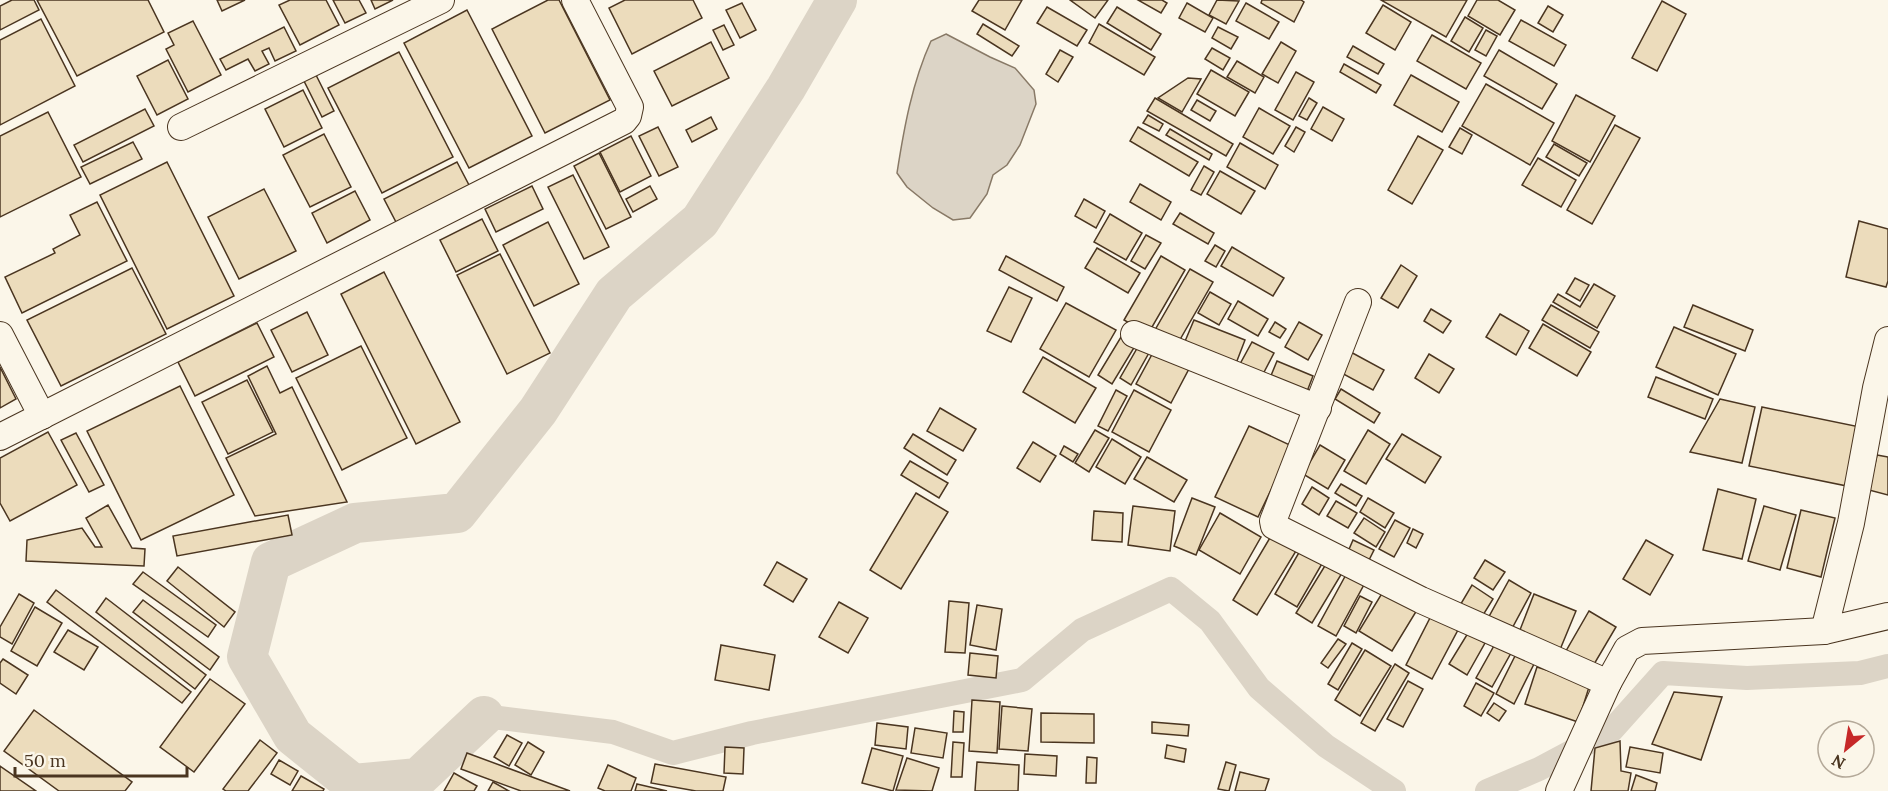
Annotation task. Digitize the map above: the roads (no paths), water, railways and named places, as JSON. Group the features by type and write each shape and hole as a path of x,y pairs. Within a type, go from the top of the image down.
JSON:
{"street":[{"path":"181,127 441,0"},
{"path":"0,436 624,121 630,107 575,0"},
{"path":"1358,302 1273,521 1274,526 1421,600 1608,683"},
{"path":"1134,334 1318,408"},
{"path":"0,335 42,416"},
{"path":"1824,630 1851,523 1876,388 1888,340"},
{"path":"1564,780 1608,683 1627,649 1642,641 1824,630 1888,616"}],"waterway":[{"path":"484,716 418,778 353,784 293,736 247,657 271,562 355,523 457,513 538,411 614,294 700,221 786,88 837,0"},
{"path":"484,716 613,732 673,753 752,733 1022,680 1082,630 1171,589 1210,621 1259,688 1326,746 1394,791"},
{"path":"1487,791 1539,769 1612,730 1663,673 1747,678 1860,673 1888,666"}]}
